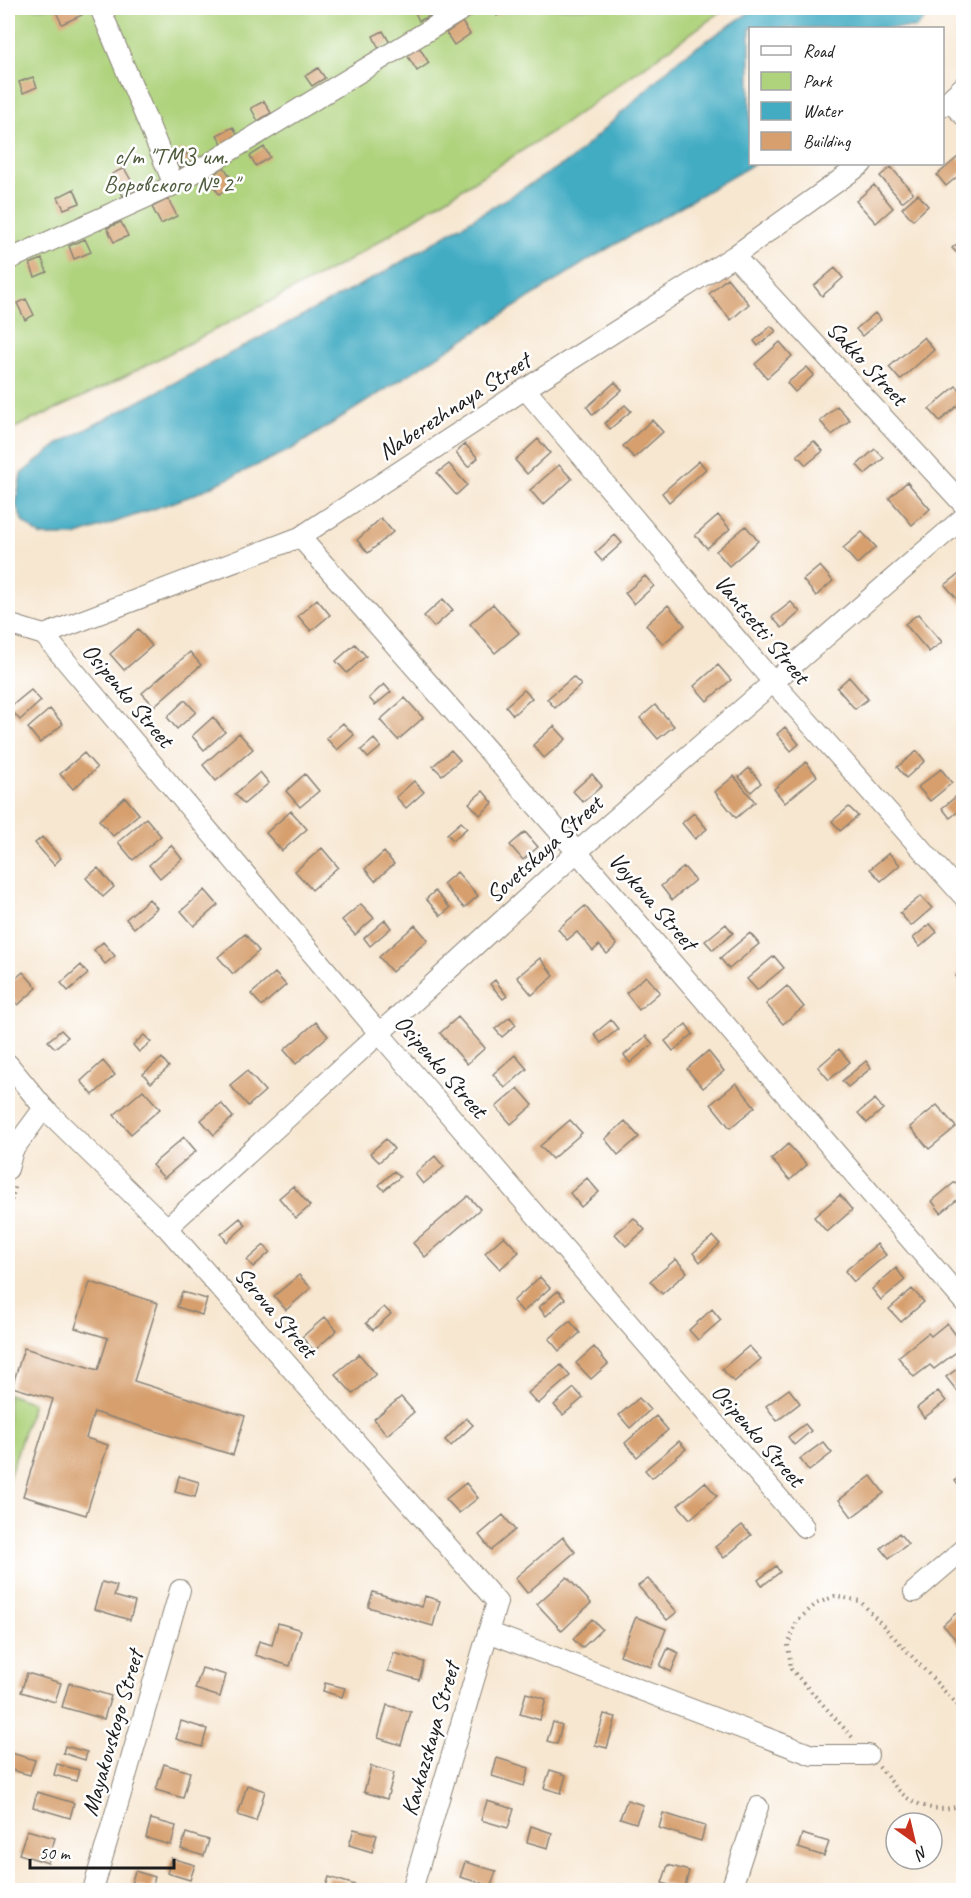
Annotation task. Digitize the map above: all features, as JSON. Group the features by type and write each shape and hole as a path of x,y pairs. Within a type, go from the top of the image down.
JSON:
{"street":[{"path":"100,8 174,184"},
{"path":"8,260 174,184 465,8"},
{"path":"963,86 946,104 963,116"},
{"name":"Naberezhnaya Street","path":"44,635 300,537 525,389 734,256 861,165"},
{"name":"Sakko Street","path":"734,256 963,505"},
{"name":"Vantsetti Street","path":"525,389 772,682 963,897"},
{"name":"Sovetskaya Street","path":"167,1228 577,852 963,518"},
{"name":"Voykova Street","path":"300,537 577,852 963,1302"},
{"path":"8,624 44,635"},
{"name":"Osipenko Street","path":"44,635 379,1033 804,1527"},
{"name":"Serova Street","path":"8,1064 44,1108 167,1228 497,1602"},
{"path":"8,1169 13,1150 44,1108"},
{"path":"914,1592 963,1549"},
{"name":"Mayakovskogo Street","path":"93,1890 180,1590"},
{"name":"Kavkazskaya Street","path":"412,1890 497,1602"},
{"path":"488,1632 812,1755 868,1755"},
{"path":"731,1890 758,1807"}],"path":[{"path":"963,1712 860,1601 836,1596 816,1604 797,1621 788,1645 791,1669 908,1799 931,1809 955,1808 963,1803"}],"green space":[{"name":"с/т \"ТМЗ им. Воровского № 2\"","path":"8,8 726,8 561,126 348,261 106,386 8,431"},
{"path":"8,1394 33,1403 8,1481"}],"water":[{"path":"756,8 936,8 917,27 749,27 749,165 752,165 590,259 292,449 191,496 75,536 41,536 23,522 16,505 21,474 60,443 383,273 572,159 680,58"}],"building":[{"path":"54,8 78,8 82,15 62,24"},
{"path":"413,8 431,8 434,14 419,21"},
{"path":"492,8 507,8 508,10 497,16"},
{"path":"462,22 470,34 454,45 446,33"},
{"path":"383,31 390,43 379,49 373,36"},
{"path":"419,47 429,63 417,71 407,55"},
{"path":"318,68 325,78 312,86 305,76"},
{"path":"33,77 37,87 23,93 19,82"},
{"path":"264,101 271,113 258,121 251,108"},
{"path":"233,127 238,136 223,145 217,135"},
{"path":"264,147 270,157 256,166 250,156"},
{"path":"183,149 191,161 179,168 172,155"},
{"path":"958,157 964,163 964,171 946,186 937,175"},
{"path":"224,167 235,184 219,194 208,178"},
{"path":"891,167 913,193 902,202 880,176"},
{"path":"124,168 136,189 123,196 112,174"},
{"path":"874,185 893,208 876,223 856,201"},
{"path":"74,189 80,203 64,209 58,197"},
{"path":"918,194 928,206 913,220 902,208"},
{"path":"168,199 177,216 161,224 152,207"},
{"path":"121,222 128,236 114,242 107,228"},
{"path":"964,238 964,251 959,255 952,248"},
{"path":"85,239 91,252 74,259 69,246"},
{"path":"42,259 47,272 35,277 30,264"},
{"path":"835,268 843,278 822,296 814,286"},
{"path":"727,278 749,304 731,320 709,294"},
{"path":"26,299 34,315 25,320 17,303"},
{"path":"875,313 881,320 862,336 856,329"},
{"path":"771,326 776,331 758,346 754,341"},
{"path":"924,337 934,350 900,380 889,367"},
{"path":"780,342 792,356 767,378 755,364"},
{"path":"807,367 814,375 795,392 787,383"},
{"path":"615,382 622,390 593,415 587,407"},
{"path":"956,386 964,394 964,400 940,421 929,409"},
{"path":"625,405 631,411 610,429 605,423"},
{"path":"837,406 850,420 832,435 820,421"},
{"path":"652,420 663,432 634,458 623,446"},
{"path":"538,439 550,453 527,474 515,460"},
{"path":"814,441 823,451 806,465 797,455"},
{"path":"465,444 478,458 468,467 456,453"},
{"path":"875,449 884,458 865,474 857,465"},
{"path":"699,461 706,469 669,502 662,493"},
{"path":"449,464 467,485 456,495 437,473"},
{"path":"559,465 572,479 543,505 530,490"},
{"path":"907,482 930,509 912,525 889,498"},
{"path":"718,515 730,529 707,548 695,535"},
{"path":"381,518 393,532 368,553 357,540"},
{"path":"746,526 758,541 729,566 716,551"},
{"path":"862,532 876,547 857,564 843,548"},
{"path":"615,535 622,543 602,561 595,553"},
{"path":"820,566 833,581 816,596 803,580"},
{"path":"962,572 964,574 964,607 945,585"},
{"path":"645,576 654,586 634,604 625,593"},
{"path":"317,599 330,615 311,631 298,616"},
{"path":"443,599 453,610 434,627 424,616"},
{"path":"791,602 800,612 782,628 772,617"},
{"path":"493,604 519,633 495,653 470,624"},
{"path":"668,605 685,625 663,644 646,625"},
{"path":"918,614 942,642 929,652 905,624"},
{"path":"138,629 152,646 124,670 110,654"},
{"path":"355,644 366,656 347,673 336,661"},
{"path":"190,652 201,665 154,706 142,693"},
{"path":"718,665 731,680 707,701 694,686"},
{"path":"573,677 581,685 555,708 547,699"},
{"path":"849,677 868,699 855,709 837,688"},
{"path":"384,684 391,692 375,705 369,698"},
{"path":"31,690 41,701 20,720 9,708"},
{"path":"524,690 532,698 513,715 506,706"},
{"path":"405,698 423,718 398,740 380,720"},
{"path":"185,700 196,712 177,729 167,717"},
{"path":"655,705 674,726 658,739 640,718"},
{"path":"50,709 63,724 40,743 28,728"},
{"path":"213,717 225,732 204,750 192,736"},
{"path":"343,723 354,735 337,750 326,738"},
{"path":"554,726 566,739 544,758 533,745"},
{"path":"785,727 799,744 791,751 777,734"},
{"path":"239,733 253,749 216,781 203,765"},
{"path":"374,739 381,747 368,758 361,750"},
{"path":"451,750 460,760 442,775 433,766"},
{"path":"917,751 925,761 906,778 897,767"},
{"path":"84,753 97,768 73,789 60,774"},
{"path":"806,762 817,776 785,803 774,789"},
{"path":"749,768 761,783 751,792 739,777"},
{"path":"941,769 952,783 930,801 918,787"},
{"path":"260,772 269,783 244,804 235,794"},
{"path":"305,774 319,791 300,807 286,791"},
{"path":"592,774 602,786 583,802 573,791"},
{"path":"734,776 755,802 736,818 715,792"},
{"path":"414,781 424,792 406,808 396,797"},
{"path":"964,790 964,807 950,818 942,808"},
{"path":"483,791 493,803 480,815 469,803"},
{"path":"125,797 139,814 113,836 99,820"},
{"path":"849,807 858,816 840,831 832,821"},
{"path":"291,811 307,829 282,851 266,833"},
{"path":"694,813 707,829 695,839 682,823"},
{"path":"146,818 161,836 133,860 118,842"},
{"path":"461,822 467,828 453,840 447,834"},
{"path":"525,832 538,847 523,860 510,845"},
{"path":"42,837 61,858 54,865 35,843"},
{"path":"171,845 182,859 160,878 149,865"},
{"path":"322,848 338,867 312,890 295,871"},
{"path":"384,852 394,864 375,881 365,869"},
{"path":"889,853 900,865 881,881 870,869"},
{"path":"684,867 695,880 672,900 661,886"},
{"path":"98,868 114,887 103,897 86,878"},
{"path":"457,872 478,896 464,908 443,884"},
{"path":"205,890 218,905 194,926 181,911"},
{"path":"435,891 450,908 441,916 426,899"},
{"path":"921,896 932,908 911,926 900,913"},
{"path":"149,899 157,908 134,928 126,919"},
{"path":"361,904 374,918 355,935 342,920"},
{"path":"585,906 617,945 607,954 599,945 593,951 577,932 567,940 558,929"},
{"path":"385,920 391,928 370,946 364,938"},
{"path":"726,924 733,933 713,950 705,941"},
{"path":"930,924 937,932 920,947 913,938"},
{"path":"415,925 428,940 392,972 379,957"},
{"path":"750,933 759,944 729,969 720,958"},
{"path":"245,934 259,951 233,974 218,957"},
{"path":"103,942 115,956 105,964 94,950"},
{"path":"774,956 784,968 757,990 747,979"},
{"path":"540,958 554,976 532,995 517,977"},
{"path":"81,965 88,974 68,991 61,983"},
{"path":"964,970 964,985 956,976"},
{"path":"23,972 37,988 18,1005 8,993 8,985"},
{"path":"275,973 286,985 262,1006 251,994"},
{"path":"646,976 660,992 639,1010 626,993"},
{"path":"495,980 507,996 503,999 490,984"},
{"path":"787,986 804,1007 783,1024 766,1004"},
{"path":"458,1017 485,1048 467,1064 440,1033"},
{"path":"510,1017 516,1025 502,1037 495,1029"},
{"path":"611,1020 618,1029 601,1043 594,1034"},
{"path":"316,1022 328,1036 296,1064 284,1050"},
{"path":"686,1024 693,1034 673,1051 665,1041"},
{"path":"61,1030 68,1037 55,1048 48,1041"},
{"path":"144,1035 151,1042 139,1052 133,1045"},
{"path":"646,1036 653,1044 630,1063 624,1055"},
{"path":"839,1049 850,1062 829,1080 818,1067"},
{"path":"708,1051 724,1071 703,1088 687,1069"},
{"path":"515,1055 527,1069 505,1088 493,1074"},
{"path":"162,1058 169,1067 151,1083 143,1074"},
{"path":"103,1061 115,1075 93,1095 81,1081"},
{"path":"866,1061 871,1068 848,1087 842,1081"},
{"path":"247,1071 265,1091 248,1106 230,1085"},
{"path":"736,1083 755,1107 730,1128 711,1104"},
{"path":"518,1088 533,1105 511,1124 496,1107"},
{"path":"143,1090 160,1109 131,1134 114,1115"},
{"path":"875,1099 883,1109 867,1123 858,1113"},
{"path":"221,1103 233,1117 214,1135 201,1120"},
{"path":"937,1105 956,1127 929,1149 910,1127"},
{"path":"570,1120 582,1133 552,1159 540,1146"},
{"path":"625,1121 639,1137 618,1155 605,1139"},
{"path":"184,1137 196,1151 164,1178 152,1165"},
{"path":"386,1139 394,1149 379,1162 370,1153"},
{"path":"788,1144 807,1165 790,1180 771,1159"},
{"path":"435,1156 444,1167 423,1184 415,1174"},
{"path":"394,1171 400,1177 384,1190 379,1185"},
{"path":"587,1178 599,1192 581,1207 570,1193"},
{"path":"955,1182 964,1194 941,1213 932,1201"},
{"path":"293,1186 310,1206 296,1218 279,1198"},
{"path":"840,1195 852,1210 827,1232 814,1217"},
{"path":"468,1196 480,1209 425,1257 413,1243"},
{"path":"240,1218 246,1225 227,1242 221,1234"},
{"path":"634,1218 645,1230 626,1246 615,1234"},
{"path":"504,1236 519,1252 500,1269 485,1253"},
{"path":"713,1236 720,1244 700,1262 693,1253"},
{"path":"877,1244 886,1255 854,1282 845,1271"},
{"path":"264,1245 270,1252 253,1267 247,1260"},
{"path":"676,1259 687,1272 662,1294 650,1281"},
{"path":"896,1268 905,1280 881,1300 872,1289"},
{"path":"299,1275 311,1288 286,1310 274,1296"},
{"path":"540,1277 550,1288 523,1312 513,1301"},
{"path":"90,1282 158,1303 134,1381 245,1416 233,1455 94,1412 86,1438 108,1445 86,1515 23,1496 53,1399 12,1387 24,1348 98,1370 108,1338 75,1328"},
{"path":"912,1289 924,1302 901,1322 889,1309"},
{"path":"558,1291 565,1299 546,1316 539,1307"},
{"path":"182,1292 207,1299 202,1315 177,1307"},
{"path":"384,1307 391,1314 373,1330 366,1323"},
{"path":"712,1309 721,1320 698,1340 689,1330"},
{"path":"325,1317 337,1330 314,1351 302,1337"},
{"path":"570,1321 580,1333 559,1351 549,1339"},
{"path":"947,1323 964,1346 934,1369 930,1365 914,1377 898,1357 928,1333 931,1336"},
{"path":"749,1346 761,1359 734,1382 722,1369"},
{"path":"594,1347 608,1364 591,1379 576,1363"},
{"path":"359,1354 376,1374 353,1394 335,1374"},
{"path":"964,1364 964,1386 957,1391 946,1377"},
{"path":"561,1365 570,1376 538,1404 528,1393"},
{"path":"574,1388 583,1398 563,1415 554,1405"},
{"path":"789,1389 800,1403 777,1421 766,1406"},
{"path":"938,1391 946,1401 924,1418 917,1408"},
{"path":"401,1397 414,1412 387,1435 374,1419"},
{"path":"639,1398 650,1410 630,1428 619,1415"},
{"path":"656,1416 668,1430 637,1457 625,1443"},
{"path":"466,1418 473,1425 451,1446 445,1440"},
{"path":"805,1424 811,1431 794,1445 788,1437"},
{"path":"679,1441 686,1449 652,1478 645,1470"},
{"path":"823,1442 832,1453 809,1471 800,1459"},
{"path":"964,1474 964,1493 955,1481"},
{"path":"179,1476 199,1482 195,1497 175,1492"},
{"path":"871,1476 884,1493 852,1517 839,1500"},
{"path":"705,1482 717,1496 690,1519 678,1505"},
{"path":"466,1483 478,1498 459,1513 446,1499"},
{"path":"503,1515 515,1530 491,1550 479,1535"},
{"path":"742,1525 751,1535 724,1558 715,1547"},
{"path":"899,1533 908,1544 889,1558 881,1548"},
{"path":"563,1537 575,1552 527,1593 515,1578"},
{"path":"776,1566 780,1572 762,1586 758,1580"},
{"path":"567,1577 591,1603 562,1631 537,1604"},
{"path":"648,1579 677,1612 667,1620 638,1586"},
{"path":"102,1582 117,1586 114,1596 135,1602 130,1620 94,1609"},
{"path":"373,1592 422,1607 425,1596 440,1601 433,1626 368,1607"},
{"path":"956,1613 964,1621 964,1649 943,1625"},
{"path":"636,1617 666,1629 651,1667 620,1655"},
{"path":"592,1619 602,1629 582,1648 573,1639"},
{"path":"278,1623 301,1630 290,1666 255,1655 259,1641 272,1645"},
{"path":"668,1648 679,1653 671,1672 660,1666"},
{"path":"394,1653 424,1662 419,1680 388,1671"},
{"path":"202,1668 226,1675 220,1697 195,1689"},
{"path":"27,1673 61,1683 55,1702 21,1692"},
{"path":"69,1683 111,1696 104,1719 62,1707"},
{"path":"325,1683 345,1688 342,1697 323,1691"},
{"path":"526,1693 546,1699 540,1720 520,1714"},
{"path":"387,1705 411,1712 401,1745 378,1738"},
{"path":"604,1714 616,1717 607,1748 595,1745"},
{"path":"181,1721 207,1729 202,1747 176,1739"},
{"path":"553,1722 562,1725 557,1744 547,1741"},
{"path":"65,1746 87,1752 85,1760 63,1753"},
{"path":"8,1752 35,1760 30,1775 8,1769"},
{"path":"497,1758 529,1768 524,1786 492,1776"},
{"path":"57,1764 79,1770 76,1781 54,1775"},
{"path":"164,1764 190,1772 183,1798 156,1790"},
{"path":"371,1766 394,1773 387,1799 364,1792"},
{"path":"550,1770 566,1775 561,1793 544,1788"},
{"path":"247,1785 265,1791 256,1821 238,1815"},
{"path":"37,1792 74,1803 70,1818 33,1807"},
{"path":"627,1800 643,1805 636,1823 620,1818"},
{"path":"487,1801 514,1809 508,1828 481,1820"},
{"path":"663,1813 705,1826 701,1841 659,1828"},
{"path":"151,1819 176,1826 171,1845 146,1838"},
{"path":"531,1826 552,1833 548,1848 527,1842"},
{"path":"354,1829 377,1835 372,1852 349,1845"},
{"path":"27,1830 55,1838 48,1863 19,1854"},
{"path":"186,1833 209,1840 204,1856 181,1849"},
{"path":"802,1834 829,1842 824,1856 798,1848"},
{"path":"171,1858 195,1865 190,1880 167,1873"},
{"path":"465,1862 496,1871 491,1886 460,1877"},
{"path":"668,1865 689,1871 684,1890 662,1883"},
{"path":"135,1871 155,1877 151,1890 131,1884"},
{"path":"329,1877 362,1887 361,1890 325,1890"},
{"path":"618,1885 635,1890 617,1890"}]}
